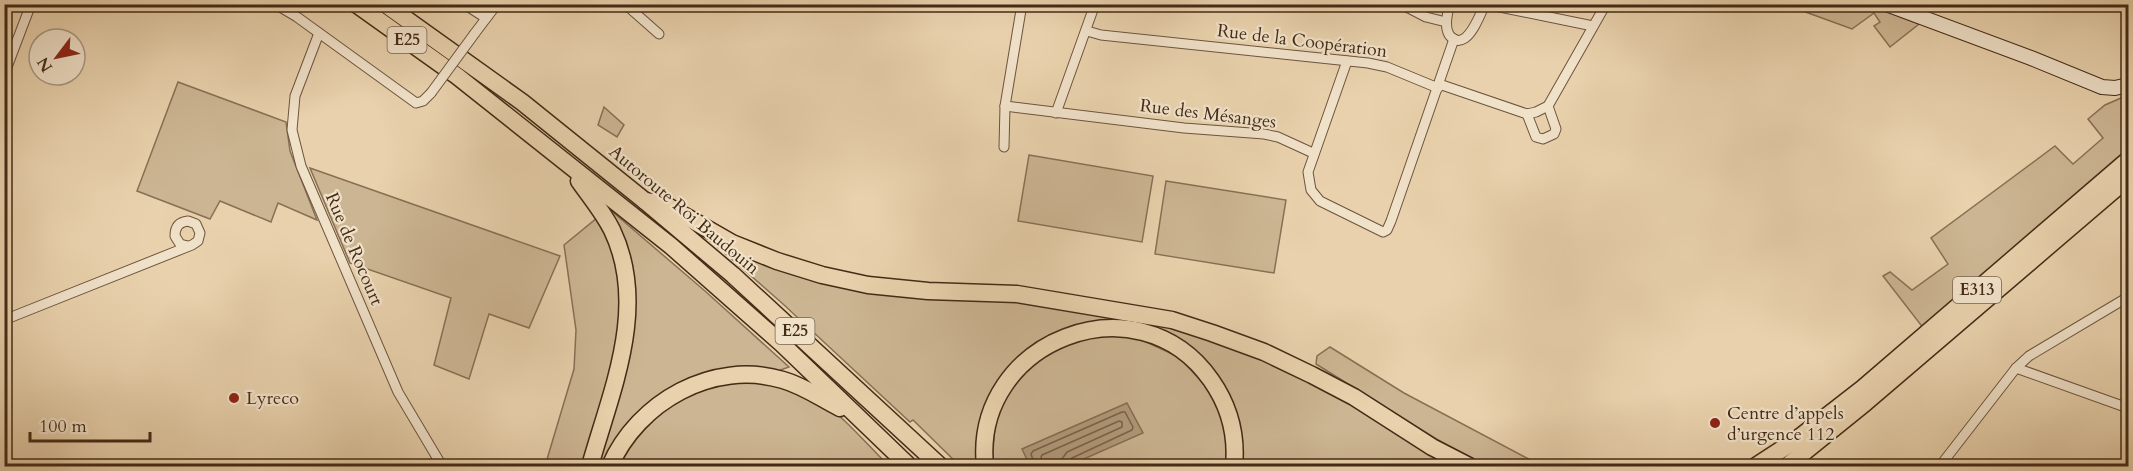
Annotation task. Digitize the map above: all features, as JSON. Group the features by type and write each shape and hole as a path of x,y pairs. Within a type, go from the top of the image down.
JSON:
{"highway":[{"name":"E25","path":"356,4 457,76 671,246 782,344 909,466"},
{"name":"Autoroute Roi Baudouin","path":"385,4 522,102 645,201 733,275 940,466"},
{"name":"E313","path":"1768,464 1863,388 2128,160"},
{"path":"570,165 598,205 613,233 623,261 628,286 629,315 624,348 590,466"},
{"name":"E313","path":"1768,464 1806,450 1865,403 2128,178"},
{"path":"645,201 664,204 732,243 777,261 822,275 868,285 928,291 1017,294 1172,320 1264,352 1312,375 1354,397 1432,447 1468,466"},
{"path":"985,466 983,448 987,424 1002,389 1017,368 1050,343 1076,333 1117,328 1137,330 1164,340 1184,352 1203,369 1218,391 1231,418 1236,446 1234,466"},
{"path":"610,466 629,432 653,408 678,392 707,381 726,377 758,375 806,387 863,421"},
{"path":"1787,466 1806,450"},
{"path":"1741,466 1768,464"}],"street":[{"path":"4,75 31,4"},
{"path":"275,4 297,17 416,103 423,102 431,93 497,4"},
{"path":"464,4 486,18"},
{"path":"625,4 659,34"},
{"path":"1004,147 1005,106 1022,4"},
{"path":"1056,113 1095,4"},
{"path":"1401,4 1426,17 1446,22"},
{"path":"1450,4 1446,22 1448,31 1454,39"},
{"path":"1454,39 1463,39 1468,35 1485,4 1593,26"},
{"path":"1548,106 1556,129 1554,134 1543,139 1536,138 1527,114 1548,106 1606,4"},
{"path":"1886,4 2102,87 2115,88 2128,85"},
{"name":"Rue de la Coopération","path":"1087,31 1101,35 1379,65 1527,114"},
{"name":"Rue de Rocourt","path":"319,33 296,96 292,130 301,166 398,392 442,466"},
{"path":"1347,61 1313,153 1308,177 1315,197 1332,208 1383,232 1387,230 1454,39"},
{"name":"Rue des Mésanges","path":"1005,106 1184,128 1264,134 1278,137 1313,153"},
{"path":"4,320 188,246"},
{"path":"1940,466 2016,368 2029,356 2128,297"},
{"path":"2016,368 2128,408"},
{"path":"4,453 10,466"}],"shaded area":[{"path":"1802,5 1871,5 1919,24 1890,47 1874,26 1880,22 1874,13 1852,29 1800,10"},
{"path":"178,82 286,122 290,151 317,220 278,203 271,222 220,201 210,219 137,191"},
{"path":"2128,95 2128,152 1924,329 1883,276 1890,272 1912,290 1948,264 1931,238 2055,146 2073,164 2103,138 2088,119 2105,105"},
{"path":"604,107 624,125 617,137 598,125"},
{"path":"1029,155 1153,176 1142,242 1018,221"},
{"path":"310,168 560,256 529,328 489,314 469,379 434,365 451,298 350,263"},
{"path":"1166,181 1286,200 1274,273 1155,254"},
{"path":"608,208 789,367 775,372 697,377 605,466 593,466 628,342"},
{"path":"597,218 612,252 619,279 620,310 614,355 582,466 545,466 574,369 576,330 564,245"},
{"path":"694,226 784,267 1015,297 1176,329 1289,371 1349,403 1453,466 1240,466 1214,372 1198,355 1176,340 1117,322 1094,322 1054,334 1019,359 981,466 960,466 913,420 910,422 783,304"},
{"path":"1085,336 1133,336 1179,357 1212,393 1222,415 1226,433 1226,466 992,466 995,422 1012,385 1042,356"},
{"path":"1330,347 1404,393 1542,466 1486,466 1438,440 1316,364 1317,356"},
{"path":"754,382 789,389 821,402 847,423 889,466 618,466 634,437 669,405 713,385"}],"water":[{"path":"1127,403 1143,433 1068,466 1030,466 1022,449"}],"place":[{"name":"Lyreco","path":"234,398"},
{"name":"Centre d’appels d’urgence 112","path":"1715,423"}]}
